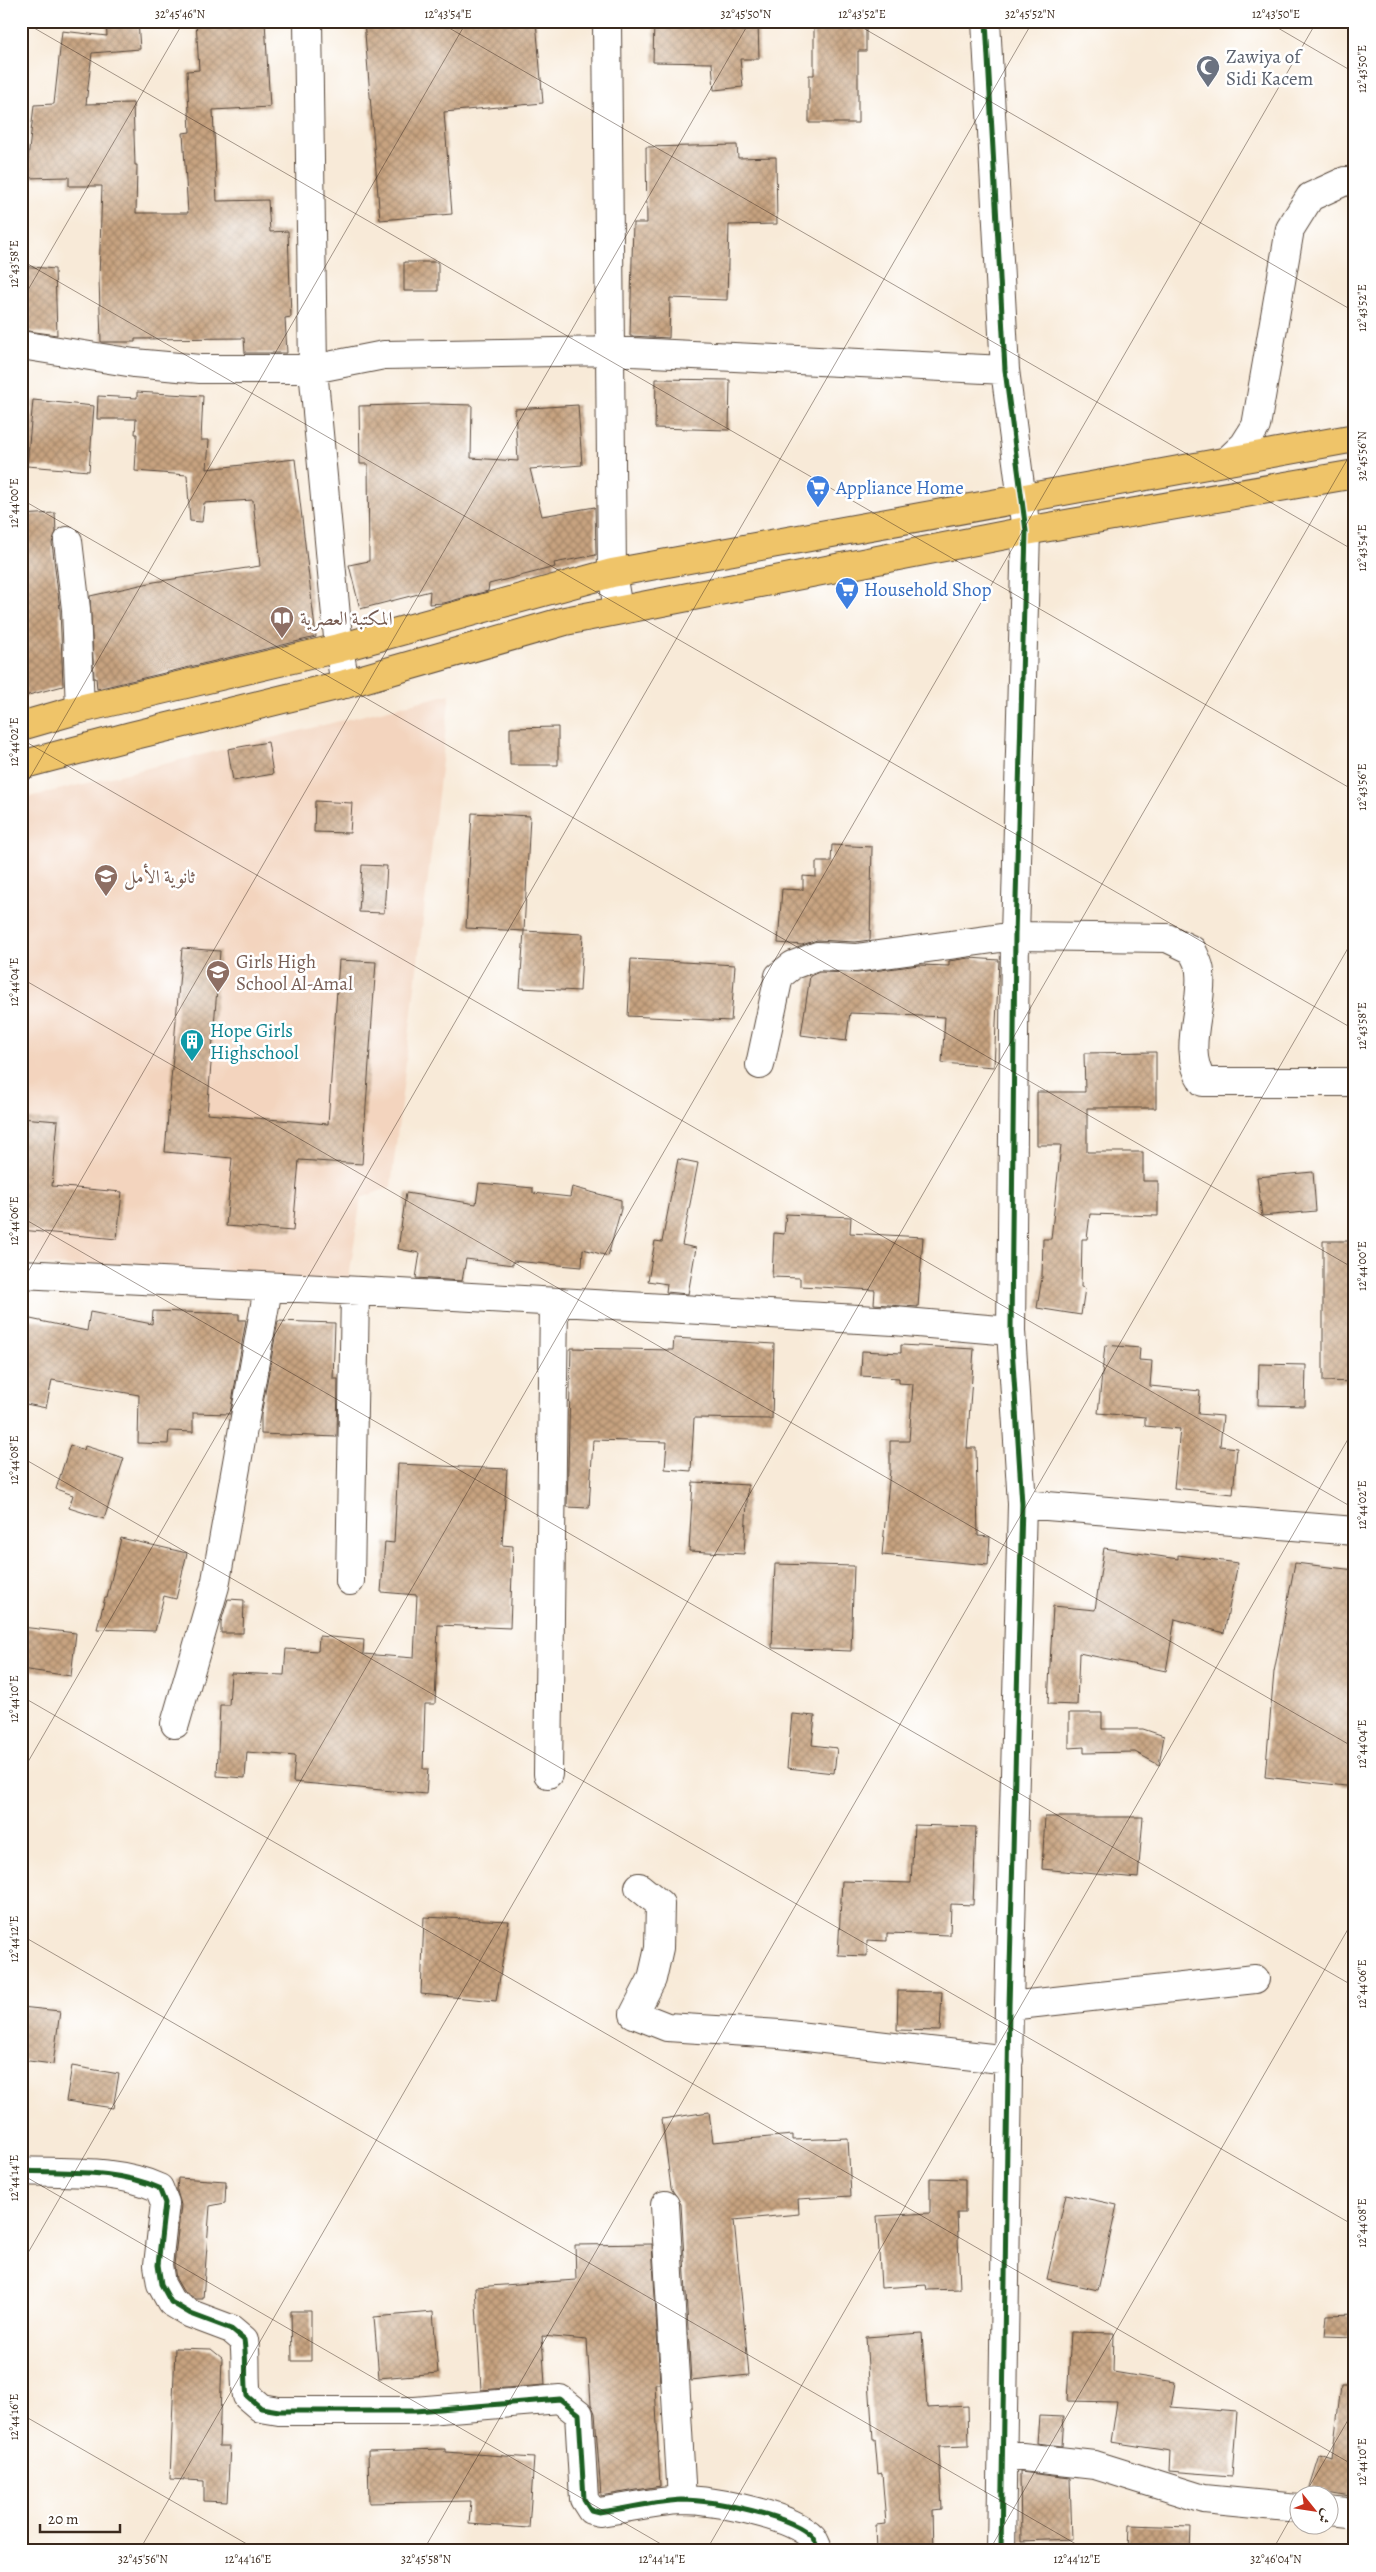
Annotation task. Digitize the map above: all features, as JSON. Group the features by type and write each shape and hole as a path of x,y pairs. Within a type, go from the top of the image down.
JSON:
{"main road":[{"path":"21,726 80,709 339,648 612,574 1355,438"},
{"path":"21,766 131,736 345,684 546,626 618,609 1026,531 1355,474"}],"street":[{"path":"308,21 313,369 339,648 345,684"},
{"path":"607,21 612,574 618,609"},
{"path":"986,21 1005,370 1020,500 1026,531 1015,936 1011,1330 1022,1504 1009,2006 1010,2060 1001,2551"},
{"path":"1227,461 1244,445 1256,426 1290,229 1310,198 1345,181 1355,182"},
{"path":"21,345 134,363 200,369 313,369 384,355 611,351 1005,370"},
{"path":"68,542 76,609 80,709"},
{"path":"760,1065 779,976 793,965 817,956 856,958 1015,936 1167,938 1192,950 1200,971 1193,1054 1196,1072 1203,1082 1355,1082"},
{"path":"21,1274 894,1321 1011,1330"},
{"path":"175,1724 215,1586 268,1288"},
{"path":"350,1581 355,1292"},
{"path":"548,1774 554,1302"},
{"path":"1022,1504 1355,1531"},
{"path":"639,1887 660,1904 660,1948 652,1978 634,2014 667,2026 780,2034 1010,2060"},
{"path":"1009,2006 1255,1979"},
{"path":"21,2171 121,2177 142,2180 159,2188 165,2203 158,2265 162,2284 171,2302 191,2314 231,2329 244,2340 247,2361 245,2385 247,2396 261,2408 279,2411 415,2411 560,2399 579,2414 584,2499 591,2510 599,2512 682,2500 764,2513 798,2527 812,2537 819,2551"},
{"path":"665,2204 682,2500"},
{"path":"1004,2455 1095,2464 1204,2499 1288,2507"},
{"path":"1338,2513 1355,2514"}],"shaded area":[{"name":"Girls High School Al-Amal","path":"450,694 391,1187 361,1198 348,1285 21,1263 21,799"}],"building":[{"path":"106,21 138,21 140,49 92,53 86,104 133,103 135,165 137,165 136,213 188,213 183,133 190,132 187,71 199,70 196,21 265,21 270,107 213,110 217,201 268,200 270,232 288,231 291,317 285,318 287,353 245,353 244,338 135,339 135,342 101,342 99,279 102,186 69,186 69,177 26,178 34,105 54,104 62,31 107,36"},
{"path":"364,21 536,21 543,103 444,112 452,214 380,220"},
{"path":"654,21 758,22 759,59 740,59 743,87 714,90 712,63 653,62"},
{"path":"866,27 866,51 858,51 858,123 809,123 809,75 814,75 814,28"},
{"path":"737,145 738,158 776,157 777,224 729,225 727,300 670,298 669,338 630,336 633,223 647,223 646,147"},
{"path":"404,262 438,262 438,291 404,291"},
{"path":"21,266 55,269 57,335 21,330"},
{"path":"656,379 730,380 729,430 655,428"},
{"path":"137,392 203,396 201,440 209,440 207,469 295,459 316,637 97,689 96,678 94,678 90,596 154,582 260,566 253,500 204,503 202,522 190,521 187,475 135,471 136,419 97,419 98,396 137,398"},
{"path":"33,400 94,406 89,471 27,466"},
{"path":"472,405 471,458 518,461 515,409 578,405 582,465 530,469 542,516 595,507 596,555 554,563 555,567 489,584 488,591 444,603 429,604 430,591 360,609 349,565 369,561 368,464 360,464 359,406"},
{"path":"55,513 56,532 52,543 60,610 63,686 21,697 21,515"},
{"path":"558,727 558,765 510,765 510,728"},
{"path":"268,742 273,774 233,781 228,749"},
{"path":"315,801 352,803 350,833 314,832"},
{"path":"472,813 530,816 524,931 466,928"},
{"path":"832,845 872,847 870,940 855,942 817,940 802,945 778,943 782,889 803,890 803,876 816,877 816,862 831,862"},
{"path":"362,865 387,866 384,913 359,912"},
{"path":"524,931 583,934 580,991 520,988"},
{"name":"Hope Girls Highschool","path":"182,948 220,951 207,1114 328,1124 339,960 376,962 362,1164 299,1160 293,1231 226,1226 232,1158 165,1152"},
{"path":"969,958 999,960 994,1067 942,1063 945,1017 850,1013 846,1041 801,1035 810,976 819,972 858,973 919,965 949,966 949,961"},
{"path":"631,959 735,965 731,1021 628,1016"},
{"path":"1156,1052 1156,1108 1087,1108 1087,1152 1143,1152 1143,1181 1158,1181 1158,1216 1090,1214 1087,1239 1082,1239 1081,1287 1085,1288 1081,1315 1037,1308 1042,1277 1043,1239 1051,1239 1061,1145 1037,1145 1037,1092 1085,1092 1084,1053"},
{"path":"21,1118 58,1121 52,1186 122,1192 117,1239 21,1230"},
{"path":"678,1159 698,1163 682,1245 696,1248 688,1294 666,1292 667,1284 648,1281 655,1241 662,1242"},
{"path":"1313,1172 1316,1211 1262,1216 1257,1177"},
{"path":"479,1183 533,1188 533,1193 570,1197 572,1187 621,1200 621,1209 608,1256 583,1249 582,1267 513,1261 513,1265 466,1259 462,1281 416,1278 420,1253 398,1249 406,1193 476,1204"},
{"path":"786,1214 851,1217 850,1233 923,1237 918,1307 874,1304 875,1290 800,1286 800,1278 772,1277 774,1233 784,1234"},
{"path":"1323,1241 1355,1241 1355,1382 1323,1381"},
{"path":"153,1311 239,1314 239,1320 246,1320 230,1414 193,1413 193,1432 169,1431 168,1444 138,1443 139,1395 52,1380 46,1408 21,1403 21,1317 87,1331 90,1312 152,1324"},
{"path":"278,1321 335,1323 333,1379 338,1379 337,1437 261,1434 261,1415"},
{"path":"674,1338 774,1344 772,1419 694,1418 691,1471 665,1469 667,1442 593,1440 589,1508 567,1507 571,1348 673,1350"},
{"path":"901,1345 974,1349 967,1448 976,1448 978,1536 990,1537 988,1565 882,1555 890,1470 890,1441 909,1441 913,1384 899,1383 899,1378 861,1376 862,1351 901,1353"},
{"path":"1105,1345 1140,1348 1139,1360 1152,1361 1150,1386 1200,1391 1198,1414 1223,1416 1220,1446 1237,1448 1233,1494 1174,1488 1180,1429 1145,1426 1145,1417 1098,1413"},
{"path":"1259,1364 1306,1365 1305,1406 1258,1405"},
{"path":"70,1445 84,1450 85,1446 124,1458 104,1519 69,1508 73,1495 56,1489"},
{"path":"398,1464 507,1469 502,1545 513,1546 510,1628 438,1625 435,1704 425,1704 423,1769 428,1769 426,1794 293,1782 295,1756 247,1752 245,1778 217,1776 220,1705 229,1705 231,1673 284,1675 286,1649 318,1651 319,1636 364,1640 363,1654 414,1658 417,1595 381,1592 385,1542 394,1543"},
{"path":"693,1482 748,1485 744,1554 689,1551"},
{"path":"121,1538 187,1553 176,1599 164,1596 155,1631 97,1629 105,1598 107,1598"},
{"path":"1104,1548 1178,1559 1178,1555 1238,1563 1224,1633 1175,1619 1166,1671 1079,1653 1077,1705 1048,1704 1053,1606 1095,1610"},
{"path":"1295,1563 1355,1570 1355,1620 1348,1647 1355,1648 1355,1787 1265,1777 1274,1672"},
{"path":"775,1564 854,1566 851,1651 772,1648"},
{"path":"228,1599 244,1600 243,1633 221,1633 221,1622"},
{"path":"21,1627 76,1633 71,1676 21,1669"},
{"path":"1069,1713 1102,1713 1102,1729 1143,1729 1164,1736 1159,1765 1135,1752 1084,1753 1084,1747 1069,1748"},
{"path":"792,1714 815,1716 812,1745 837,1748 834,1773 787,1768"},
{"path":"1045,1817 1143,1817 1138,1878 1042,1869"},
{"path":"914,1825 976,1827 973,1905 951,1904 950,1935 887,1933 887,1941 867,1940 867,1956 838,1955 842,1881 911,1883"},
{"path":"424,1917 509,1921 496,2001 421,1994"},
{"path":"898,1991 942,1992 940,2031 897,2030"},
{"path":"21,2007 60,2011 53,2064 21,2060"},
{"path":"72,2066 119,2074 113,2108 66,2101"},
{"path":"709,2112 713,2142 793,2135 793,2140 848,2138 851,2196 798,2199 799,2214 734,2220 749,2375 691,2381 681,2204 671,2188 662,2119"},
{"path":"178,2178 226,2181 225,2203 210,2206 203,2299 196,2299 183,2291 176,2279 174,2265 181,2205 177,2191"},
{"path":"930,2178 965,2179 965,2213 957,2213 960,2289 927,2290 926,2285 881,2288 877,2216 930,2213"},
{"path":"1066,2194 1117,2205 1098,2290 1047,2279"},
{"path":"652,2244 660,2384 655,2384 660,2486 601,2496 595,2413 591,2404 587,2340 542,2336 545,2385 481,2390 475,2287 576,2280 575,2245"},
{"path":"291,2311 311,2311 311,2361 292,2361"},
{"path":"433,2312 438,2373 379,2378 374,2317"},
{"path":"1355,2314 1355,2337 1325,2336 1327,2315"},
{"path":"1071,2332 1114,2333 1113,2372 1175,2382 1171,2407 1237,2412 1232,2476 1169,2471 1170,2451 1111,2442 1117,2402 1067,2401"},
{"path":"922,2333 927,2408 968,2406 969,2446 939,2447 942,2509 933,2510 934,2551 877,2551 876,2525 886,2524 882,2473 878,2474 875,2439 873,2439 866,2337"},
{"path":"175,2348 211,2349 222,2358 219,2446 230,2446 227,2502 204,2501 204,2481 170,2479"},
{"path":"1341,2386 1355,2386 1355,2498 1338,2495 1338,2484 1311,2484 1320,2456 1332,2460"},
{"path":"1039,2416 1064,2417 1062,2446 1037,2443"},
{"path":"445,2449 445,2452 534,2458 529,2528 469,2524 471,2501 369,2503 368,2451"},
{"path":"1020,2472 1070,2478 1072,2539 1021,2541"},
{"path":"1129,2525 1191,2527 1190,2551 1128,2551"}],"cycle path":[{"path":"986,21 1005,370 1026,531 1015,936 1011,1331 1022,1504 1009,2006 1001,2551"},
{"path":"21,2171 109,2175 143,2182 159,2188 165,2203 158,2265 161,2284 171,2302 191,2314 231,2329 244,2340 247,2396 261,2408 279,2411 415,2411 560,2399 579,2414 584,2499 591,2510 599,2512 682,2500 731,2506 770,2516 802,2529 812,2537 819,2551"}],"place":[{"name":"Zawiya of Sidi Kacem","path":"1208,88"},
{"name":"Appliance Home","path":"818,508"},
{"name":"Household Shop","path":"847,610"},
{"name":"المكتبة العصرية","path":"282,639"},
{"name":"ثانوية الأمل","path":"106,897"},
{"name":"Girls High School Al-Amal","path":"218,993"},
{"name":"Hope Girls Highschool","path":"192,1062"}]}
